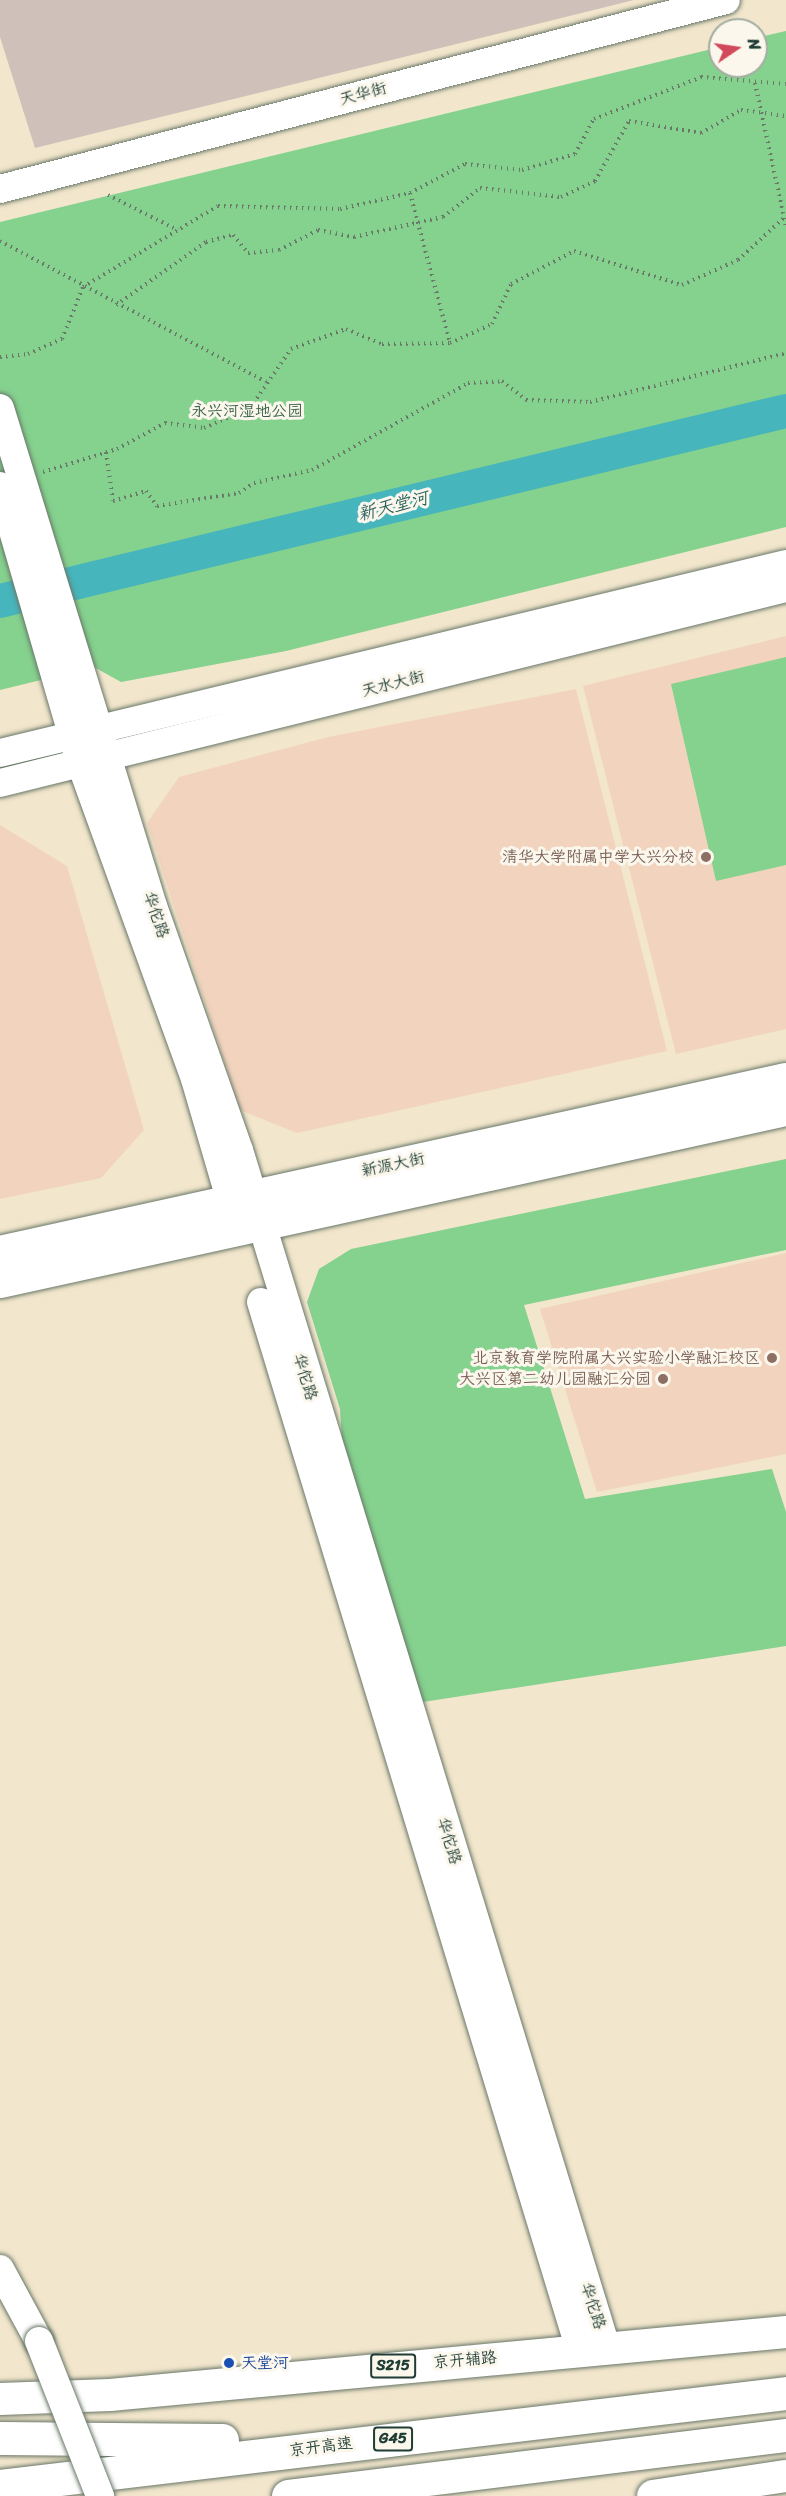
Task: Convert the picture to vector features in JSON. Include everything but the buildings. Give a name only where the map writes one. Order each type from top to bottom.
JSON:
[{"type":"highway","name":"京开高速","points":[[0,2486],[786,2393]]},
{"type":"highway","points":[[288,2496],[786,2435]]},
{"type":"highway","points":[[0,2438],[248,2439],[338,2446]]},
{"type":"main road","name":"新源大街","points":[[0,1282],[245,1212],[786,1079]]},
{"type":"main road","name":"新源大街","points":[[0,1251],[245,1212],[786,1110]]},
{"type":"main road","name":"京开辅路","points":[[0,2399],[110,2395],[786,2332]]},
{"type":"main road","points":[[655,2496],[786,2476]]},
{"type":"street","name":"天华街","points":[[0,189],[726,0]]},
{"type":"street","name":"华佗路","points":[[0,408],[25,534],[93,761],[245,1212],[593,2349]]},
{"type":"street","name":"华佗路","points":[[0,486],[25,534]]},
{"type":"street","name":"天水大街","points":[[0,753],[786,564]]},
{"type":"street","name":"天水大街","points":[[0,783],[786,588]]},
{"type":"street","points":[[0,2269],[39,2341],[100,2496]]},
{"type":"path","points":[[0,357],[28,354],[62,339],[83,287],[218,206],[340,209],[410,193],[465,164],[522,170],[575,154],[594,118],[701,77],[786,84]]},
{"type":"path","points":[[755,82],[758,112],[781,219],[786,226]]},
{"type":"path","points":[[116,305],[206,242],[233,235],[248,253],[279,250],[318,230],[354,237],[443,217],[480,188],[561,197],[595,182],[629,121],[701,133],[741,110],[786,116]]},
{"type":"path","points":[[410,193],[450,343]]},
{"type":"path","points":[[108,195],[178,230]]},
{"type":"path","points":[[40,473],[106,452],[165,423],[204,428],[250,408],[291,349],[346,329],[382,344],[450,343],[492,324],[511,284],[574,251],[682,285],[738,260],[786,216]]},
{"type":"path","points":[[0,241],[116,305],[266,382]]},
{"type":"path","points":[[106,452],[113,501],[146,491],[157,506],[239,493],[254,483],[312,470],[468,383],[502,381],[526,400],[590,402],[786,353]]},
{"type":"shaded area","points":[[0,0],[634,0],[35,148],[0,37]]},
{"type":"shaded area","name":"清华大学附属中学大兴分校","points":[[786,636],[786,1029],[676,1054],[583,686]]},
{"type":"shaded area","points":[[576,689],[667,1051],[297,1133],[240,1110],[147,823],[179,777],[328,737]]},
{"type":"shaded area","points":[[0,825],[67,866],[144,1130],[101,1178],[0,1199]]},
{"type":"shaded area","name":"大兴区第二幼儿园融汇分园","points":[[786,1253],[786,1454],[597,1492],[540,1309]]},
{"type":"green space","name":"永兴河湿地公园","points":[[786,31],[786,527],[286,651],[121,682],[94,667],[0,690],[0,222],[708,50],[708,78],[768,78],[768,35]]},
{"type":"green space","points":[[786,657],[786,865],[716,881],[671,684]]},
{"type":"green space","points":[[786,1159],[786,1250],[524,1305],[585,1499],[772,1469],[786,1512],[786,1646],[410,1704],[346,1507],[340,1409],[307,1302],[319,1269],[351,1249]]},
{"type":"waterway","name":"新天堂河","points":[[0,601],[786,411]]},
{"type":"place","name":"清华大学附属中学大兴分校","points":[[706,857]]},
{"type":"place","name":"北京教育学院附属大兴实验小学融汇校区","points":[[772,1358]]},
{"type":"place","name":"大兴区第二幼儿园融汇分园","points":[[663,1379]]},
{"type":"place","name":"天堂河","points":[[229,2363]]}]
